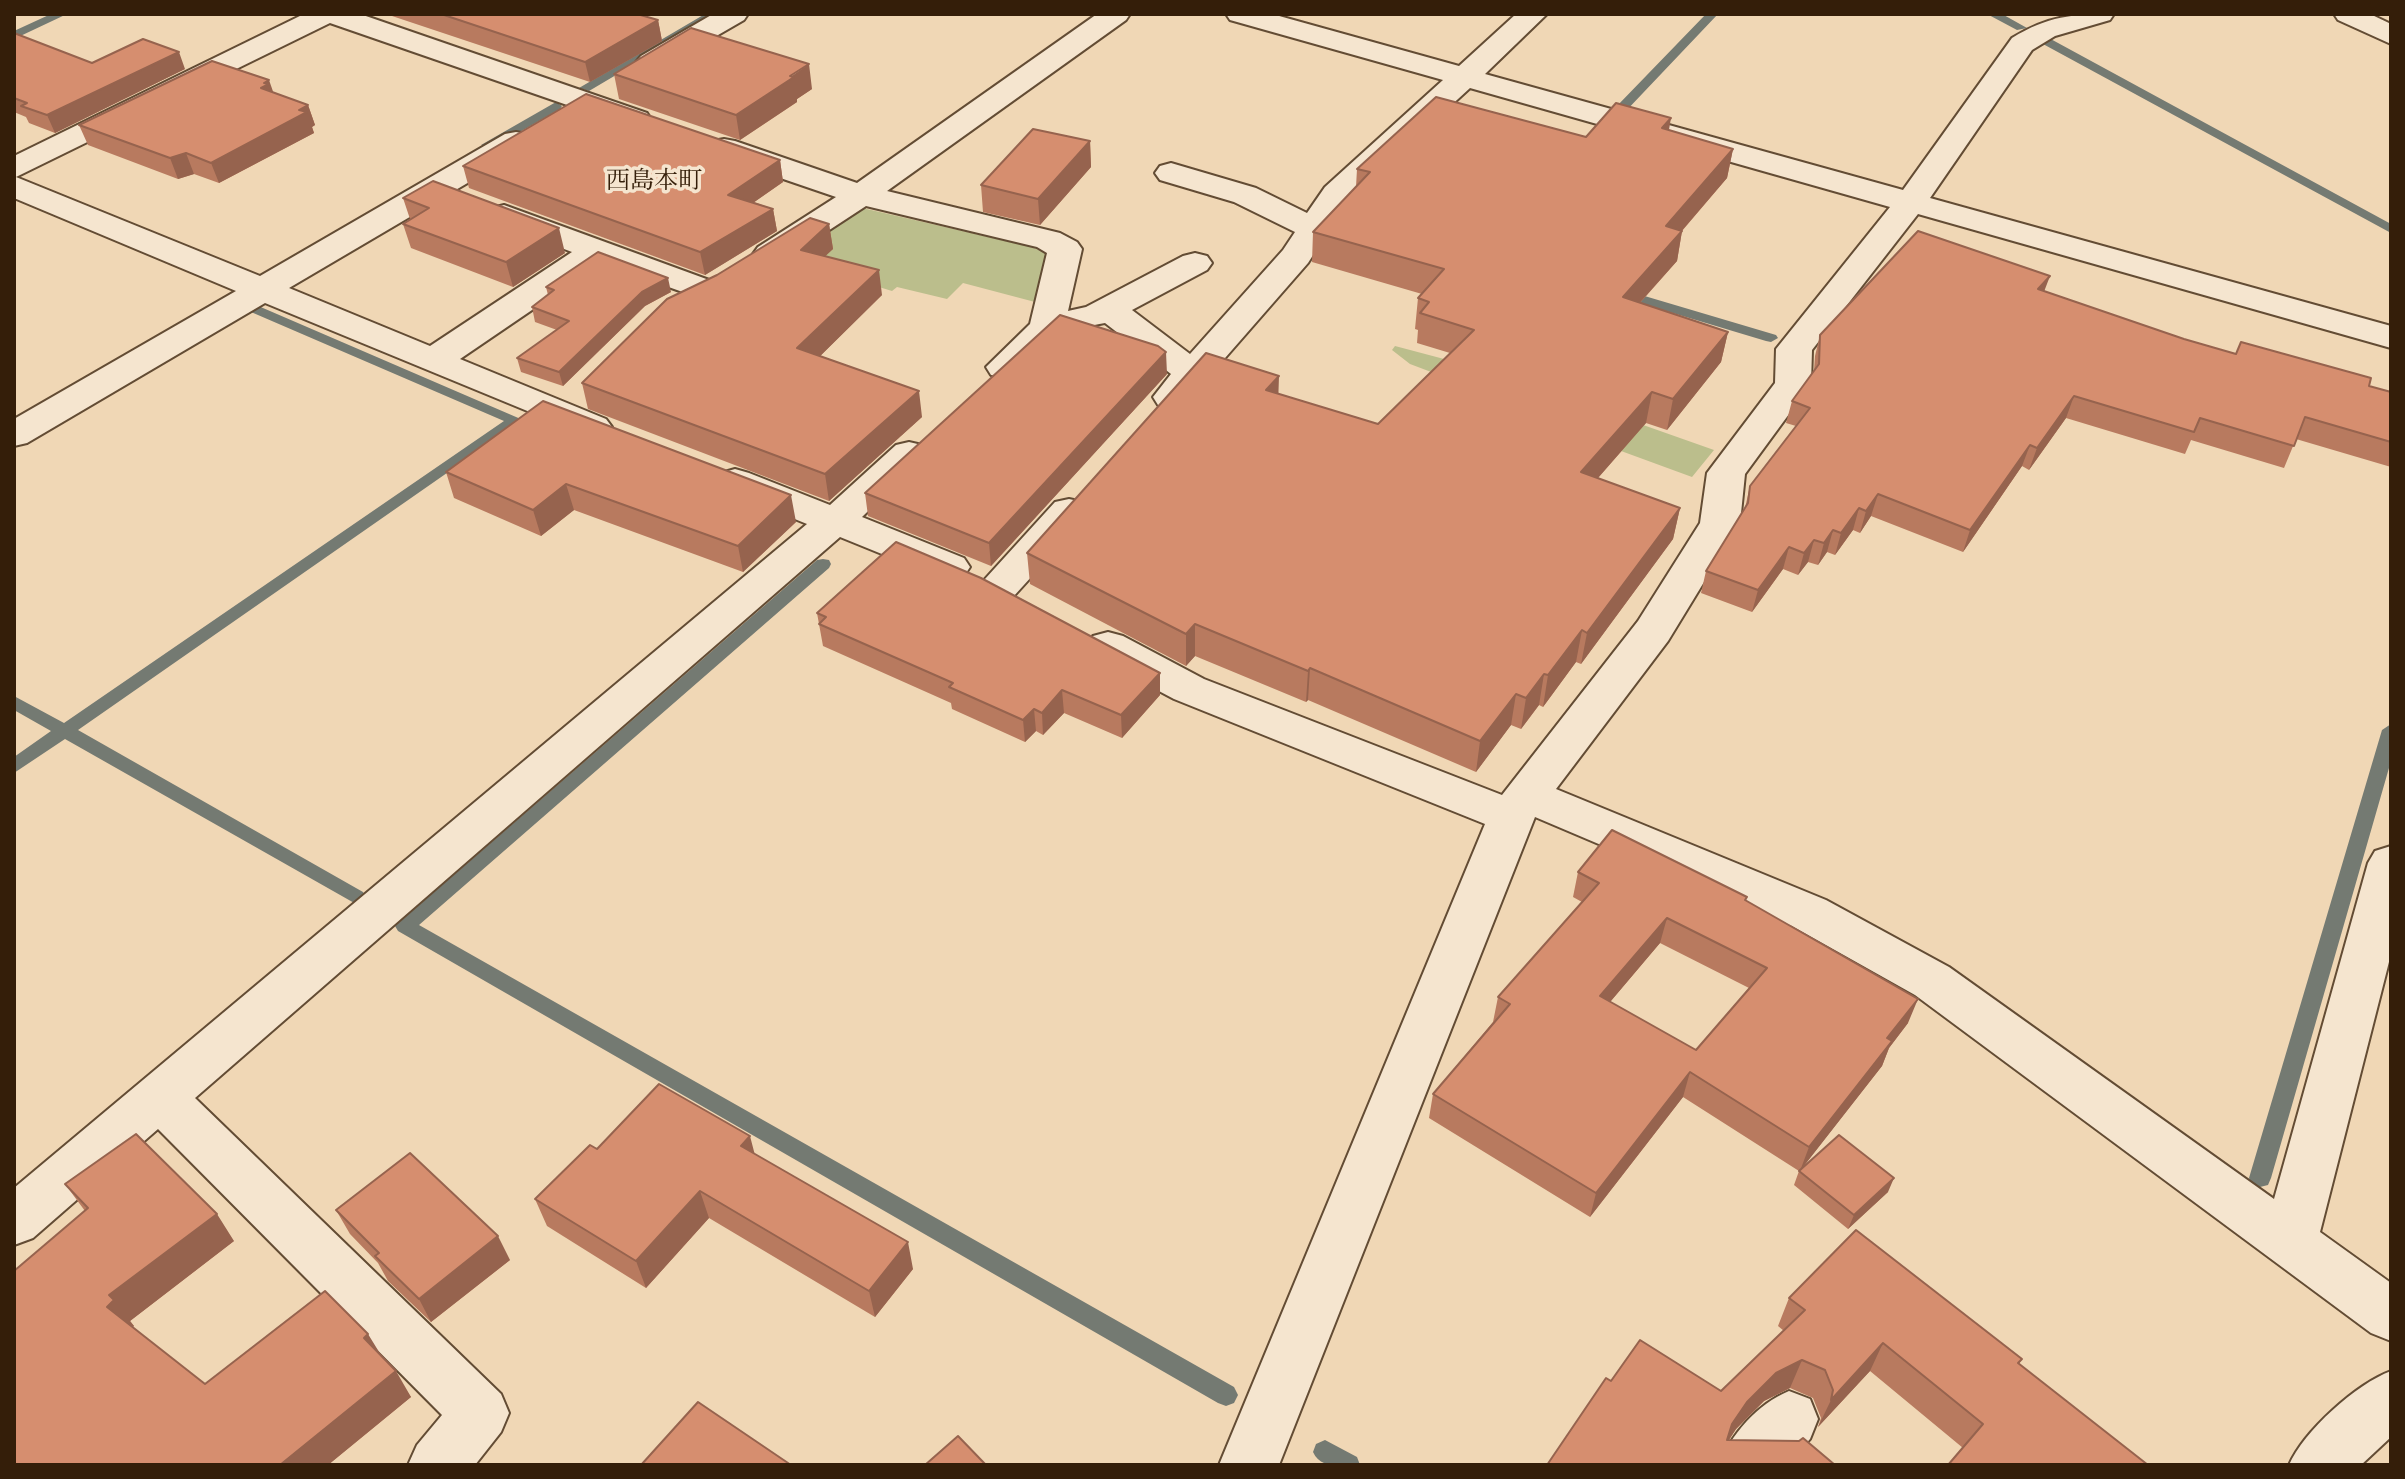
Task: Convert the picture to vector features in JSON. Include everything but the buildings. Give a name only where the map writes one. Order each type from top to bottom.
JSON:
[{"type":"street","points":[[14,168],[329,14],[607,88],[687,136],[861,195],[1048,240],[1065,249],[1047,327]]},
{"type":"street","points":[[14,435],[734,14]]},
{"type":"street","points":[[671,309],[728,279],[861,195],[1116,14]]},
{"type":"street","points":[[1240,14],[2391,337]]},
{"type":"street","points":[[1151,419],[1296,256],[1336,194],[1533,14]]},
{"type":"street","points":[[1252,1464],[1518,805],[1653,631],[1720,523],[1726,473],[1793,384],[1794,349],[1910,203],[2022,44],[2045,30],[2100,14]]},
{"type":"street","points":[[2348,14],[2391,35]]},
{"type":"street","points":[[1171,173],[1245,195],[1314,229]]},
{"type":"street","points":[[14,186],[432,361],[570,403],[632,442]]},
{"type":"street","points":[[434,189],[597,250],[728,279]]},
{"type":"street","points":[[432,361],[597,250]]},
{"type":"street","points":[[977,391],[1047,327],[1108,308],[1195,263]]},
{"type":"street","points":[[1108,308],[1192,373]]},
{"type":"street","points":[[14,1221],[836,520],[930,434]]},
{"type":"street","points":[[705,470],[999,588],[1189,689],[1518,805],[1809,913],[1932,981],[2391,1315]]},
{"type":"street","points":[[999,588],[1091,486]]},
{"type":"street","points":[[2290,1241],[2391,863]]},
{"type":"street","points":[[160,1097],[480,1413],[438,1465]]},
{"type":"street","points":[[2319,1465],[2391,1398]]},
{"type":"street","points":[[1748,1465],[1789,1419]]},
{"type":"green space","points":[[858,207],[1032,247],[1049,255],[1035,302],[963,283],[947,299],[897,287],[892,291],[781,257]]},
{"type":"green space","points":[[1395,346],[1493,372],[1714,450],[1692,477],[1441,385],[1447,378],[1410,364],[1392,350]]},
{"type":"waterway","points":[[14,35],[61,14]]},
{"type":"waterway","points":[[585,88],[713,14]]},
{"type":"waterway","points":[[1620,110],[1712,14]]},
{"type":"waterway","points":[[1993,14],[2021,28]]},
{"type":"waterway","points":[[2047,41],[2391,229]]},
{"type":"waterway","points":[[487,145],[556,106]]},
{"type":"waterway","points":[[1621,293],[1771,338]]},
{"type":"waterway","points":[[65,731],[515,420],[256,309]]},
{"type":"waterway","points":[[823,564],[405,926],[1226,1395]]},
{"type":"waterway","points":[[14,702],[65,731]]},
{"type":"waterway","points":[[2260,1178],[2391,730]]},
{"type":"waterway","points":[[14,766],[65,731]]},
{"type":"waterway","points":[[65,731],[356,897]]},
{"type":"waterway","points":[[1325,1452],[1348,1465]]},
{"type":"district","name":"西島本町","points":[[654,182]]}]
